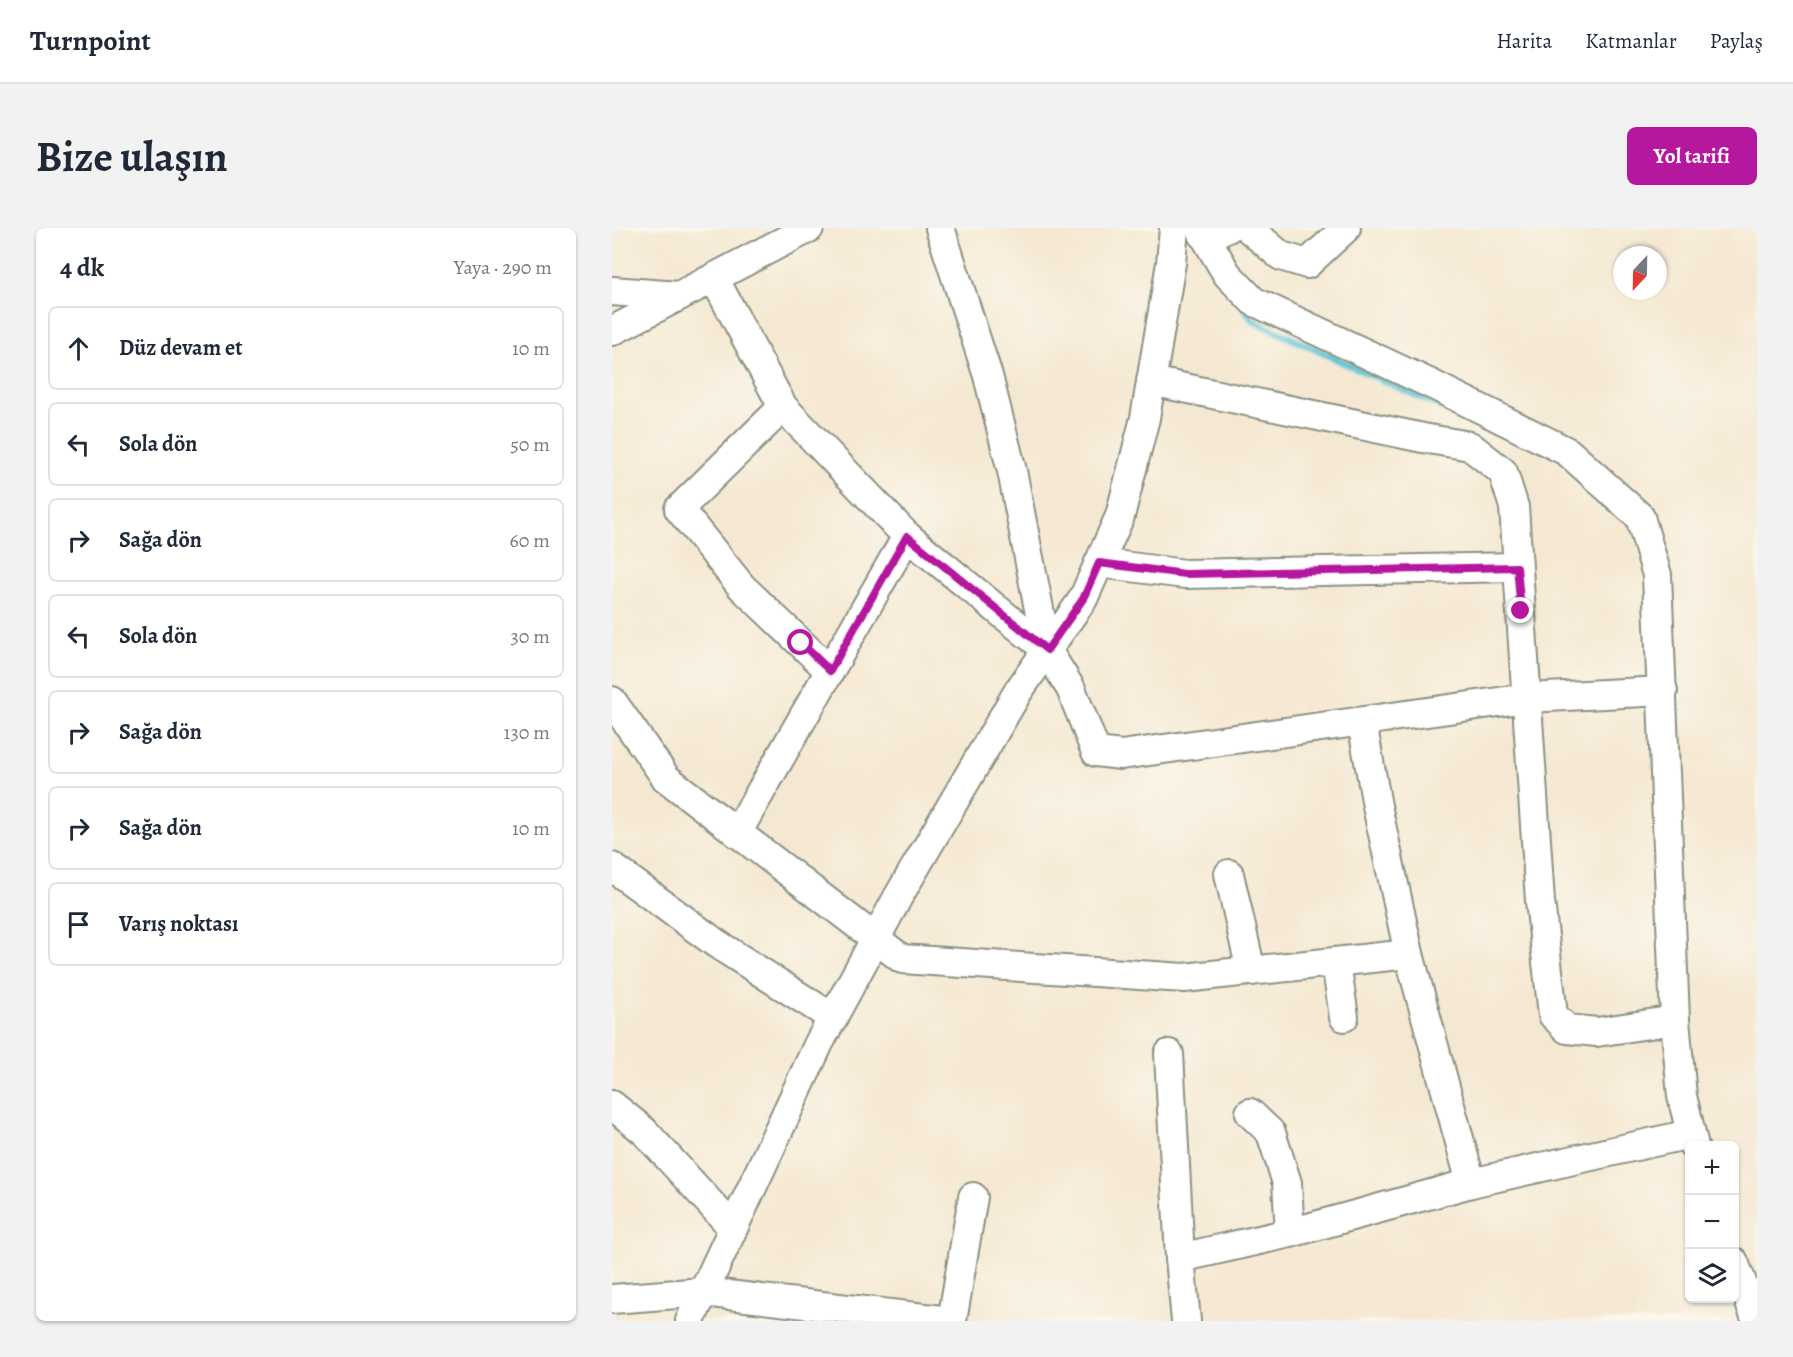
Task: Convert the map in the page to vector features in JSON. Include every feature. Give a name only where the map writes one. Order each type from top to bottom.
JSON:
[{"type":"street","points":[[612,331],[809,228]]},
{"type":"street","points":[[940,228],[988,376],[1012,471],[1047,650]]},
{"type":"street","points":[[690,1321],[732,1227],[833,1018],[875,940],[1019,690],[1083,599],[1120,516],[1145,418],[1171,263],[1174,228]]},
{"type":"street","points":[[1248,228],[1281,256],[1307,264],[1346,228]]},
{"type":"street","points":[[1180,1258],[1290,1233],[1471,1183],[1692,1140],[1682,1096],[1675,1020],[1657,574],[1640,517],[1568,452],[1433,385],[1253,301],[1227,274],[1210,230]]},
{"type":"street","points":[[714,278],[783,407],[907,536],[1047,650],[1071,689],[1096,752],[1121,755],[1527,698],[1663,691]]},
{"type":"street","points":[[612,291],[679,297]]},
{"type":"street","points":[[1151,381],[1470,446],[1503,472],[1514,507],[1540,901],[1553,1015],[1567,1029],[1597,1032],[1675,1020]]},
{"type":"street","points":[[783,407],[679,509],[742,587],[830,671]]},
{"type":"street","points":[[737,833],[907,536]]},
{"type":"street","points":[[1099,563],[1185,574],[1517,567]]},
{"type":"street","points":[[612,701],[666,778],[902,959],[1184,978],[1410,954]]},
{"type":"street","points":[[1362,722],[1377,806],[1410,954],[1471,1183]]},
{"type":"street","points":[[612,867],[717,944],[833,1018]]},
{"type":"street","points":[[1229,874],[1251,971]]},
{"type":"street","points":[[1336,962],[1344,1017]]},
{"type":"street","points":[[1169,1054],[1180,1258],[1186,1321]]},
{"type":"street","points":[[612,1105],[644,1131],[732,1227]]},
{"type":"street","points":[[1250,1113],[1271,1133],[1287,1183],[1290,1233]]},
{"type":"street","points":[[612,1299],[703,1292],[951,1321],[973,1197]]},
{"type":"street","points":[[1739,1276],[1757,1321]]},
{"type":"waterway","points":[[1245,309],[1253,321],[1479,424]]},
{"type":"route","points":[[801,643],[830,671],[907,536],[1047,650],[1083,599],[1099,563],[1185,574],[1517,567],[1521,611]]}]
